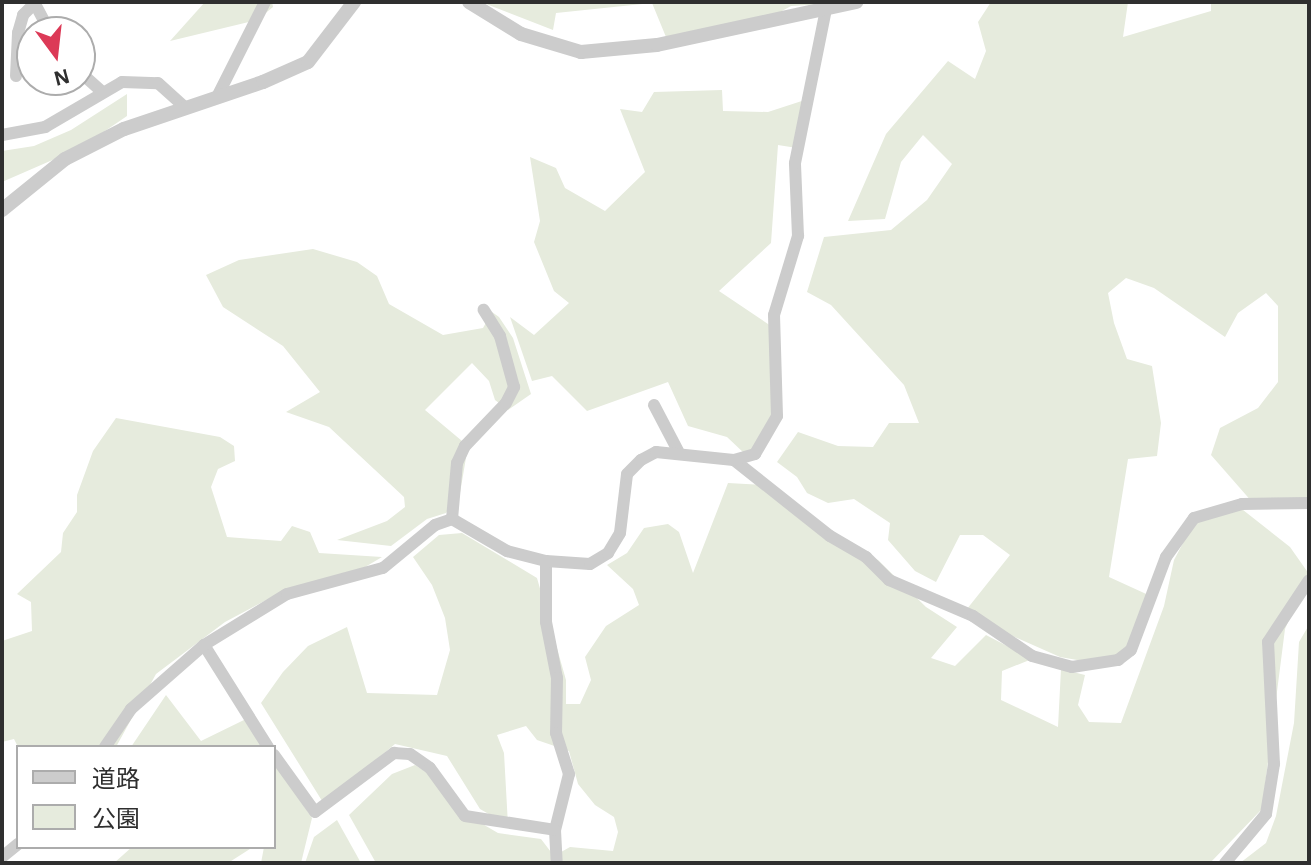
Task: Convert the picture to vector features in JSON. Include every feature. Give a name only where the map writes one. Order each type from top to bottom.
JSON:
[{"type":"street","points":[[217,97],[265,2]]},
{"type":"street","points":[[2,210],[65,159],[124,129],[308,62],[354,2]]},
{"type":"street","points":[[469,2],[521,34],[581,52],[657,45],[856,2]]},
{"type":"street","points":[[452,519],[507,551],[546,561],[590,564],[608,553],[620,533],[627,474],[656,452],[678,451],[734,460],[755,454],[777,416],[774,315],[798,236],[795,163],[826,9]]},
{"type":"street","points":[[2,135],[45,127],[102,92],[142,79],[158,83],[185,107]]},
{"type":"street","points":[[96,87],[102,92]]},
{"type":"street","points":[[452,519],[457,463],[465,446],[506,403],[514,387],[500,336],[484,310]]},
{"type":"street","points":[[654,405],[678,451]]},
{"type":"street","points":[[734,460],[830,536],[866,557],[889,580],[973,616],[1032,656],[1072,667],[1118,660],[1131,650],[1166,557],[1194,518],[1242,504],[1309,503]]},
{"type":"street","points":[[106,745],[131,709],[204,645],[287,594],[383,568],[420,534],[452,519]]},
{"type":"street","points":[[546,561],[546,622],[557,678],[556,733],[569,774],[555,830],[557,863]]},
{"type":"street","points":[[1225,863],[1266,814],[1274,764],[1268,642],[1309,580]]},
{"type":"street","points":[[204,645],[267,745]]},
{"type":"street","points":[[276,758],[315,812],[394,753],[410,754],[430,768],[465,816],[555,830]]},
{"type":"green space","points":[[205,2],[272,2],[273,7],[257,20],[170,41]]},
{"type":"green space","points":[[481,2],[859,2],[791,6],[755,26],[666,37],[652,3],[556,13],[553,30]]},
{"type":"green space","points":[[991,2],[1128,2],[1123,37],[1211,11],[1211,2],[1309,2],[1309,499],[1253,503],[1211,455],[1220,428],[1258,408],[1278,382],[1278,306],[1266,293],[1238,313],[1225,337],[1154,288],[1126,278],[1108,293],[1114,323],[1127,359],[1152,366],[1161,423],[1157,456],[1128,459],[1109,577],[1155,598],[1122,657],[1100,664],[1060,657],[963,614],[1010,555],[983,535],[960,535],[936,582],[915,571],[888,540],[890,523],[854,499],[828,503],[807,493],[797,477],[777,462],[798,432],[838,446],[873,447],[889,423],[919,423],[904,385],[831,305],[807,292],[824,237],[891,230],[927,200],[952,164],[923,135],[901,162],[885,219],[848,221],[886,134],[948,61],[975,79],[986,51],[978,22]]},
{"type":"green space","points":[[722,90],[723,111],[768,112],[811,98],[803,149],[778,145],[771,243],[719,291],[774,328],[779,392],[769,442],[745,454],[727,437],[688,426],[668,382],[587,411],[552,376],[532,381],[510,317],[534,335],[569,303],[554,291],[534,242],[540,221],[530,157],[556,168],[565,188],[605,211],[645,172],[620,109],[642,112],[654,92]]},
{"type":"green space","points":[[127,94],[127,116],[80,148],[2,182],[2,151],[34,146],[71,130]]},
{"type":"green space","points":[[313,249],[357,262],[377,276],[389,304],[443,335],[483,328],[492,312],[513,338],[531,394],[508,410],[495,400],[489,381],[472,363],[425,410],[468,446],[460,493],[446,513],[427,519],[391,546],[337,540],[387,521],[405,507],[404,497],[329,427],[286,412],[320,392],[283,346],[223,307],[206,275],[239,260]]},
{"type":"green space","points":[[116,418],[220,437],[234,446],[235,461],[218,469],[211,487],[227,537],[281,541],[292,526],[310,532],[319,553],[382,557],[350,576],[289,588],[225,622],[156,674],[117,745],[17,745],[14,739],[2,742],[2,641],[32,631],[31,602],[17,594],[61,552],[63,533],[77,512],[77,495],[93,451]]},
{"type":"green space","points":[[728,483],[766,485],[849,546],[878,560],[926,607],[957,627],[931,658],[955,666],[986,635],[1032,659],[1002,671],[1001,700],[1058,727],[1061,669],[1085,675],[1078,705],[1089,722],[1121,723],[1164,606],[1174,560],[1192,526],[1209,513],[1238,506],[1290,547],[1309,574],[1285,629],[1262,809],[1210,863],[376,863],[349,815],[392,774],[415,765],[437,779],[467,815],[498,833],[541,839],[554,856],[570,847],[613,851],[618,832],[614,817],[595,805],[578,784],[569,751],[537,740],[526,726],[497,735],[504,753],[508,825],[480,809],[447,756],[395,744],[324,804],[261,703],[283,672],[308,646],[347,627],[367,693],[437,695],[450,650],[445,618],[432,585],[413,557],[439,535],[462,533],[537,578],[566,680],[566,704],[580,704],[591,680],[585,657],[606,626],[639,605],[633,589],[607,565],[627,553],[644,528],[668,524],[679,532],[693,573]]},
{"type":"green space","points":[[1309,625],[1309,863],[1240,863],[1266,843],[1276,816],[1294,723],[1299,642]]},
{"type":"green space","points":[[166,695],[201,741],[246,719],[264,745],[132,745]]},
{"type":"green space","points":[[276,764],[312,818],[301,863],[261,863],[264,849],[276,849]]},
{"type":"green space","points":[[337,820],[361,863],[305,863],[314,837]]},
{"type":"green space","points":[[130,849],[250,849],[228,863],[114,863]]}]
